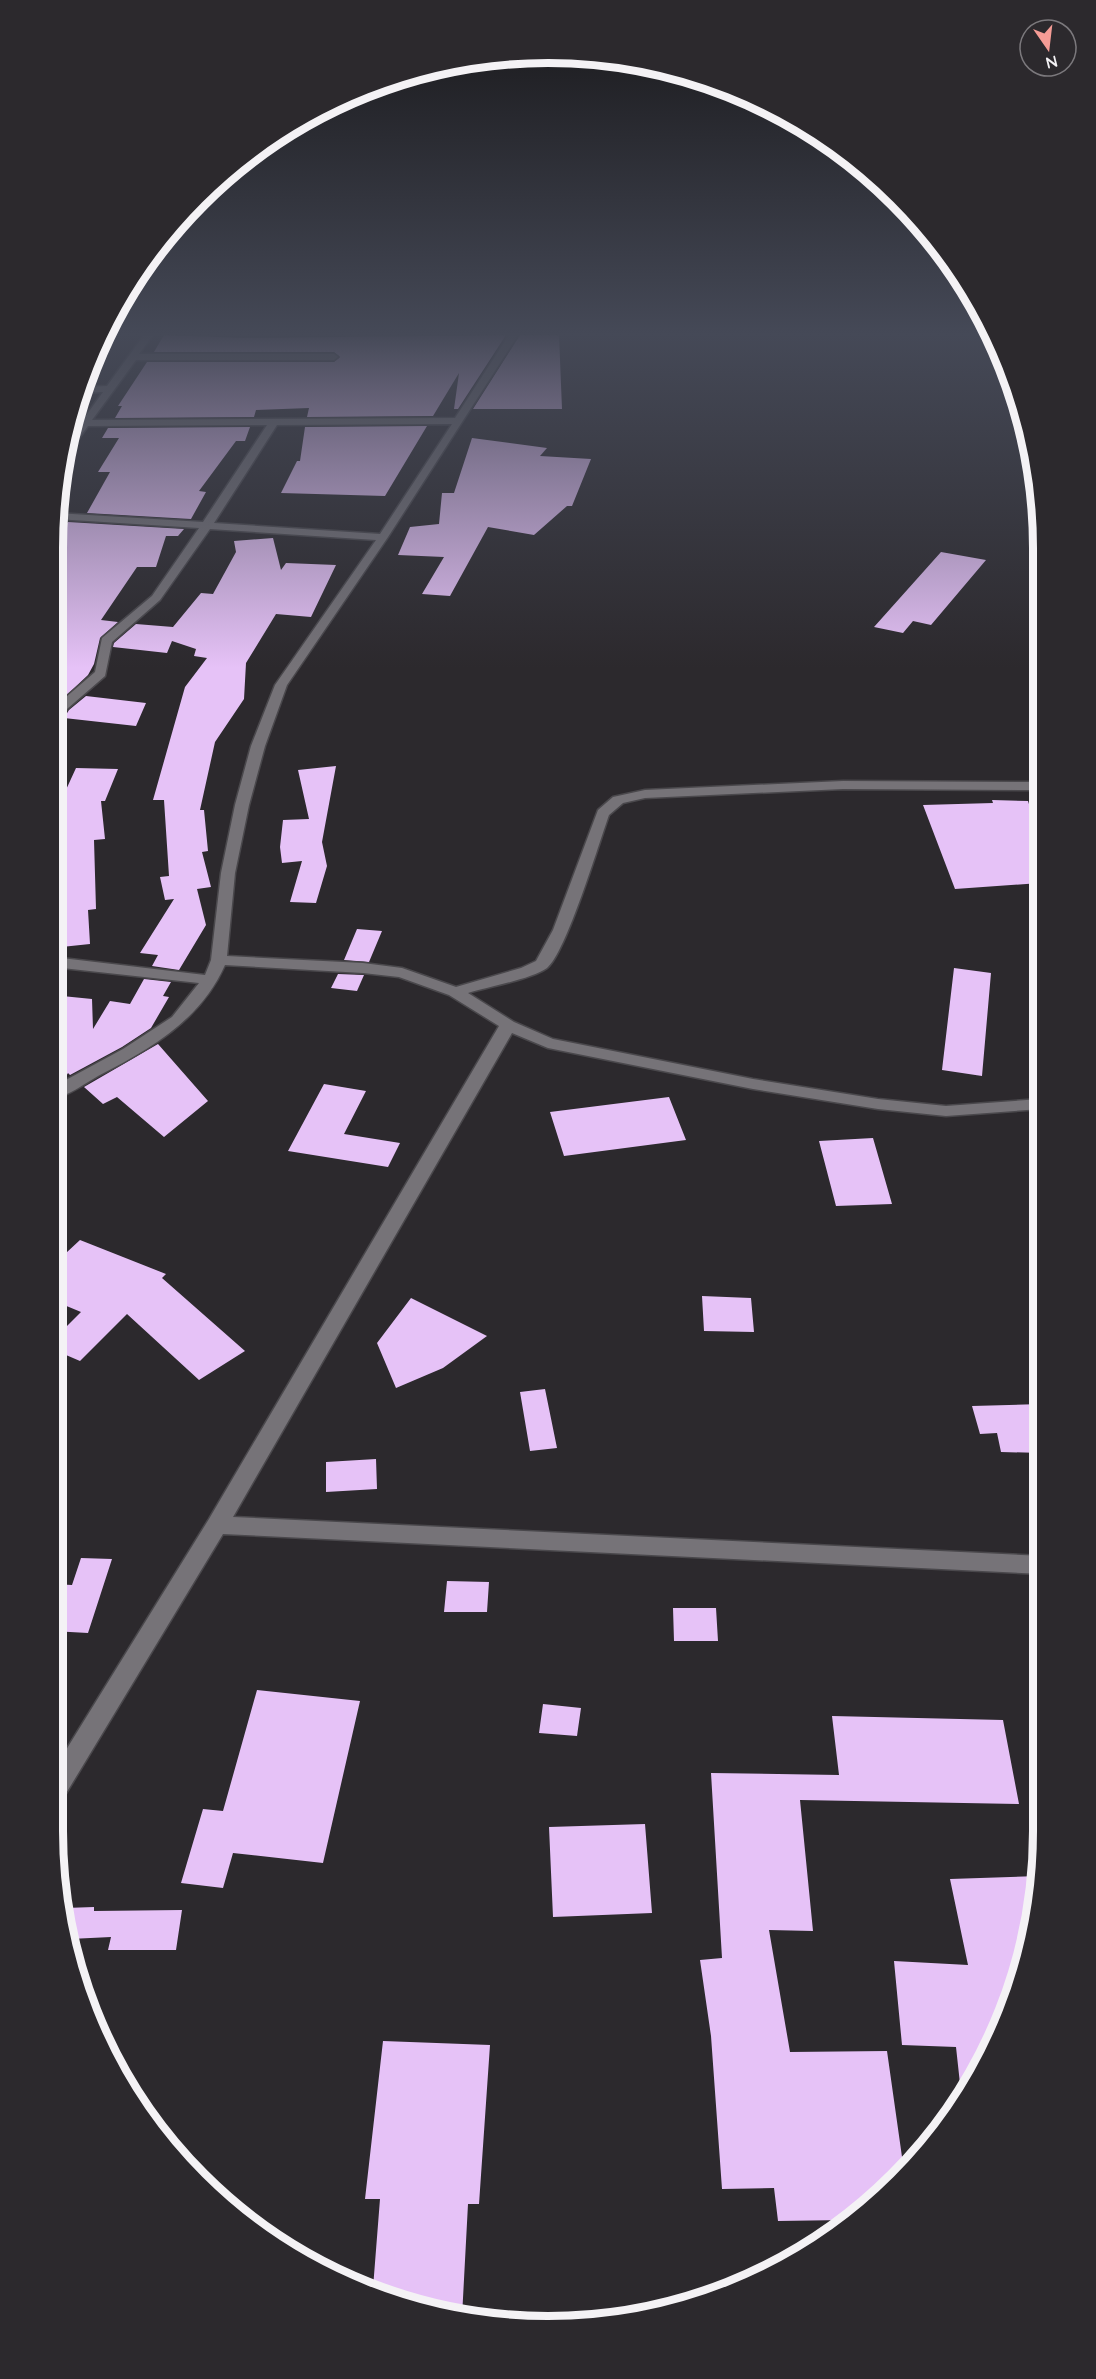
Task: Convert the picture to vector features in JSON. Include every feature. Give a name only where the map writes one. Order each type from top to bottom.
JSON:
[{"type":"street","points":[[63,706],[101,673],[106,641],[156,598],[258,446]]},
{"type":"street","points":[[63,1088],[129,1053],[178,1020],[210,980],[219,960],[228,873],[242,805],[258,746],[280,685],[383,537],[442,446]]},
{"type":"street","points":[[64,516],[383,537]]},
{"type":"street","points":[[455,992],[527,971],[542,964],[561,930],[603,813],[618,800],[645,794],[843,785],[1033,786]]},
{"type":"street","points":[[219,960],[393,971],[455,992],[508,1025],[548,1043],[753,1084],[878,1104],[946,1111],[1033,1105]]},
{"type":"street","points":[[63,963],[210,980]]},
{"type":"street","points":[[63,1774],[217,1525],[508,1025]]},
{"type":"street","points":[[217,1525],[1033,1565]]},
{"type":"building","points":[[114,446],[232,446],[199,491],[206,492],[191,519],[87,513],[110,472],[98,472]]},
{"type":"building","points":[[302,446],[415,446],[385,496],[281,493],[297,461],[300,461]]},
{"type":"building","points":[[469,446],[532,446],[547,448],[540,456],[591,459],[572,506],[567,506],[534,535],[488,527],[450,596],[422,594],[444,557],[398,555],[410,527],[439,524],[442,493],[454,493]]},
{"type":"building","points":[[68,522],[184,529],[178,536],[166,536],[156,567],[137,567],[101,620],[118,622],[100,638],[94,664],[88,675],[63,699],[63,548],[64,527]]},
{"type":"building","points":[[273,538],[281,570],[286,563],[336,565],[311,617],[276,614],[246,663],[244,699],[215,742],[200,810],[204,810],[208,851],[202,852],[211,887],[197,889],[206,925],[179,970],[152,966],[158,955],[140,953],[174,899],[165,900],[160,877],[169,876],[164,800],[153,800],[185,687],[207,658],[194,656],[196,649],[172,641],[167,653],[113,647],[114,643],[136,624],[173,627],[201,593],[213,594],[236,552],[234,541]]},
{"type":"building","points":[[941,552],[986,560],[931,625],[913,621],[903,633],[874,627]]},
{"type":"building","points":[[86,696],[146,703],[136,726],[64,718],[69,710]]},
{"type":"building","points":[[336,766],[322,842],[327,866],[316,903],[290,902],[302,861],[282,863],[280,847],[283,820],[309,819],[298,770]]},
{"type":"building","points":[[76,768],[118,769],[105,801],[101,801],[105,839],[94,840],[96,909],[88,910],[90,944],[63,947],[63,796]]},
{"type":"building","points":[[992,800],[1028,801],[1033,816],[1033,883],[955,889],[923,805],[993,803]]},
{"type":"building","points":[[357,929],[382,931],[369,962],[344,960]]},
{"type":"building","points":[[954,968],[991,973],[982,1076],[942,1070]]},
{"type":"building","points":[[338,974],[364,975],[357,991],[331,988]]},
{"type":"building","points":[[144,979],[171,982],[163,996],[169,997],[151,1028],[122,1047],[70,1075],[68,1073],[63,1079],[63,996],[92,999],[93,1029],[110,1001],[130,1004]]},
{"type":"building","points":[[158,1044],[208,1101],[164,1137],[117,1097],[103,1104],[84,1087]]},
{"type":"building","points":[[324,1084],[366,1091],[344,1134],[400,1143],[388,1167],[288,1151]]},
{"type":"building","points":[[669,1097],[686,1140],[564,1156],[550,1112]]},
{"type":"building","points":[[873,1138],[892,1204],[836,1206],[819,1141]]},
{"type":"building","points":[[80,1240],[166,1274],[162,1278],[245,1351],[199,1380],[127,1314],[80,1361],[63,1354],[63,1330],[81,1312],[63,1305],[63,1256]]},
{"type":"building","points":[[702,1296],[751,1298],[754,1332],[704,1331]]},
{"type":"building","points":[[411,1298],[487,1336],[443,1368],[396,1388],[377,1343]]},
{"type":"building","points":[[545,1389],[557,1448],[530,1451],[520,1392]]},
{"type":"building","points":[[1033,1404],[1033,1453],[1001,1452],[997,1433],[980,1434],[972,1406]]},
{"type":"building","points":[[376,1459],[377,1489],[326,1492],[326,1462]]},
{"type":"building","points":[[81,1558],[112,1559],[88,1633],[63,1632],[63,1585],[72,1585]]},
{"type":"building","points":[[447,1581],[489,1582],[487,1612],[444,1612]]},
{"type":"building","points":[[673,1608],[716,1608],[718,1641],[674,1641]]},
{"type":"building","points":[[257,1690],[360,1701],[323,1863],[233,1853],[223,1888],[181,1883],[203,1809],[223,1811]]},
{"type":"building","points":[[543,1704],[581,1708],[577,1736],[539,1733]]},
{"type":"building","points":[[832,1716],[1003,1720],[1019,1804],[800,1800],[813,1931],[769,1930],[790,2052],[887,2051],[903,2162],[868,2196],[837,2220],[778,2221],[774,2188],[722,2189],[711,2036],[700,1960],[722,1958],[711,1773],[839,1775]]},
{"type":"building","points":[[645,1824],[652,1913],[553,1917],[549,1827]]},
{"type":"building","points":[[1031,1876],[1024,1926],[1007,1987],[983,2046],[960,2086],[956,2047],[902,2045],[894,1961],[968,1965],[950,1879]]},
{"type":"building","points":[[94,1907],[94,1911],[182,1910],[176,1950],[108,1950],[111,1937],[75,1939],[69,1908]]},
{"type":"building","points":[[383,2041],[490,2045],[479,2204],[468,2204],[462,2308],[422,2299],[373,2283],[380,2199],[365,2199]]}]
